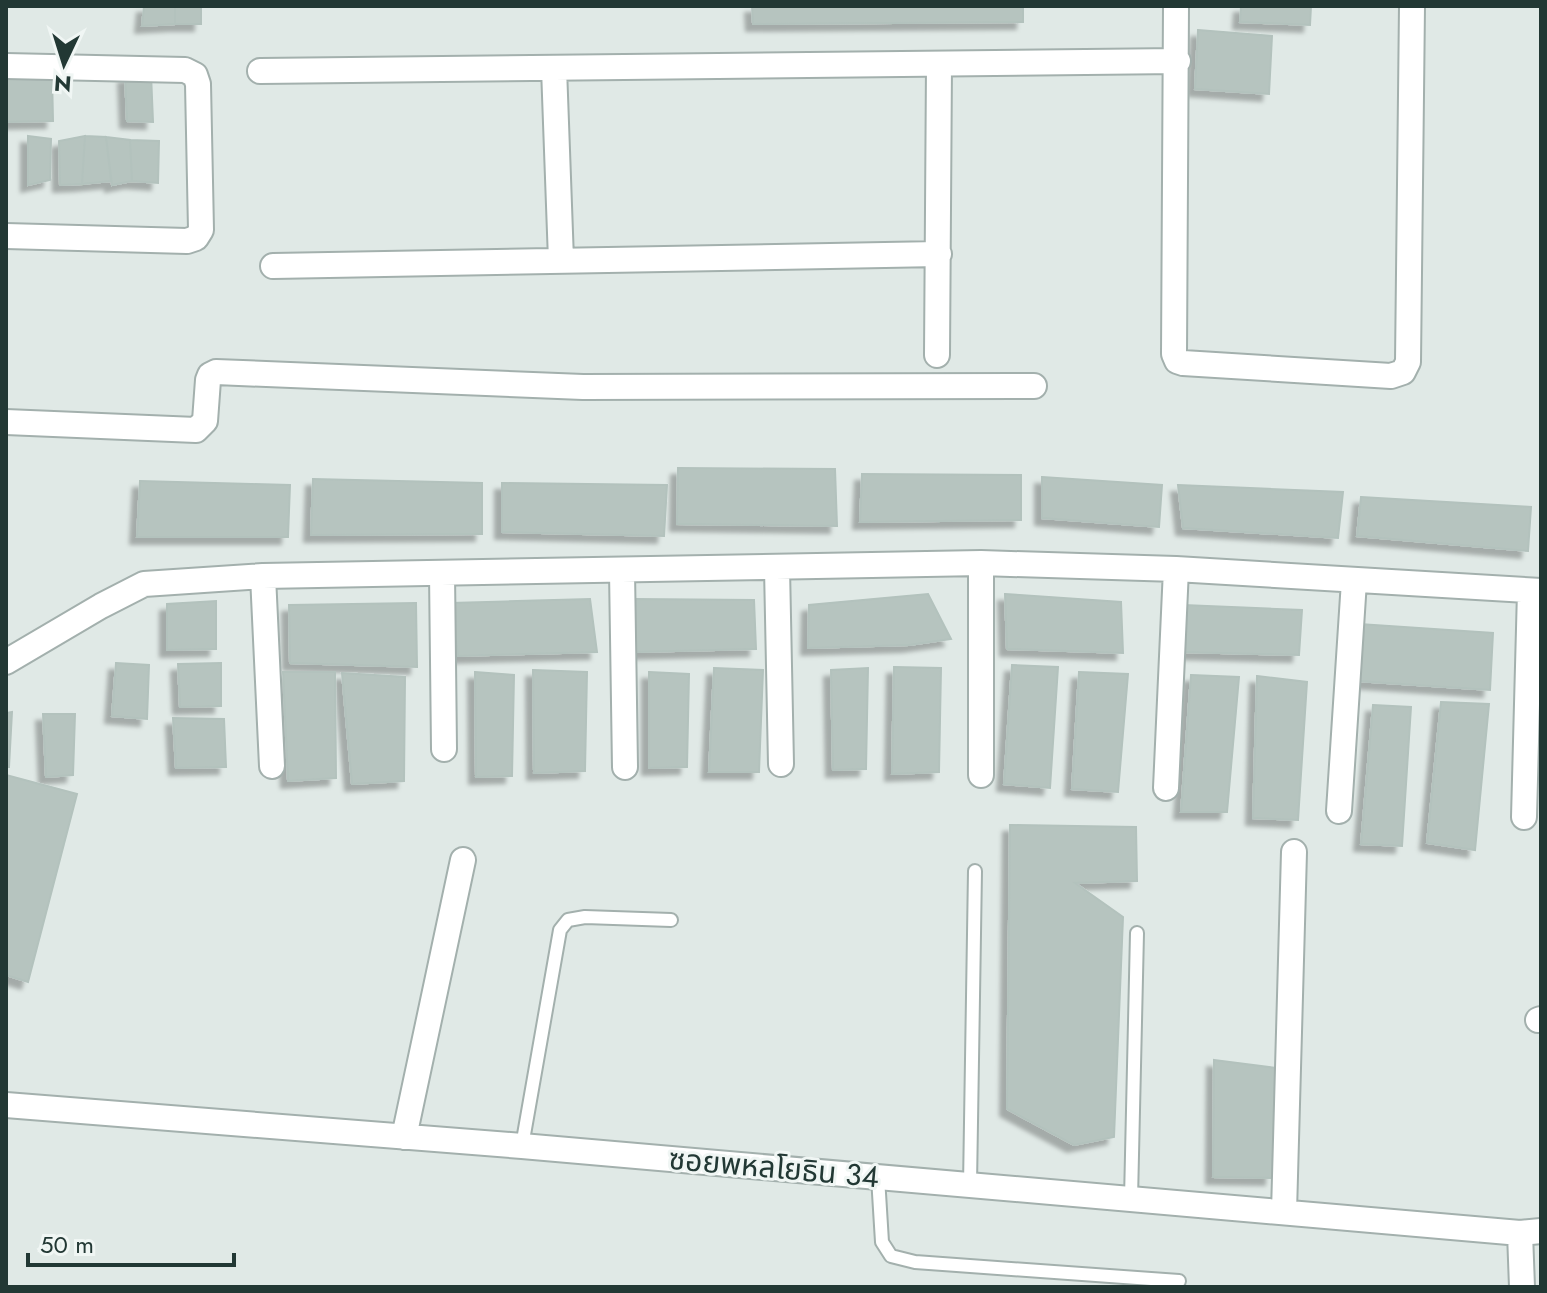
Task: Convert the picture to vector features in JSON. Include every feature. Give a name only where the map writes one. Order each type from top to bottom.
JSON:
[{"type":"street","points":[[1176,6],[1174,354],[1177,361],[1391,376],[1403,372],[1408,362],[1412,6]]},
{"type":"street","points":[[260,71],[1178,61]]},
{"type":"street","points":[[937,355],[939,65]]},
{"type":"street","points":[[6,66],[185,70],[195,75],[198,84],[201,230],[196,238],[187,241],[6,236]]},
{"type":"street","points":[[554,68],[561,260]]},
{"type":"street","points":[[273,266],[939,254]]},
{"type":"street","points":[[6,422],[196,430],[205,421],[208,380],[216,372],[583,387],[1034,386]]},
{"type":"street","points":[[981,563],[981,775]]},
{"type":"street","points":[[6,662],[144,584],[263,576],[981,563],[1176,569],[1536,591],[1524,817]]},
{"type":"street","points":[[777,568],[781,764]]},
{"type":"street","points":[[1166,788],[1176,569]]},
{"type":"street","points":[[622,571],[625,767]]},
{"type":"street","points":[[442,573],[444,749]]},
{"type":"street","points":[[263,576],[272,766]]},
{"type":"street","points":[[1339,811],[1354,581]]},
{"type":"street","points":[[1284,1212],[1294,852]]},
{"type":"street","points":[[404,1137],[463,860]]},
{"type":"street","name":"ซอยพหลโยธิน 34","points":[[6,1105],[1530,1232]]},
{"type":"street","points":[[1522,1287],[1530,1232]]},
{"type":"lane","points":[[970,1185],[975,871]]},
{"type":"lane","points":[[522,1146],[560,930],[568,920],[585,917],[671,920]]},
{"type":"lane","points":[[1131,1199],[1137,933]]},
{"type":"lane","points":[[878,1177],[882,1242],[891,1256],[915,1262],[1179,1281]]},
{"type":"building","points":[[144,6],[175,6],[175,24],[142,26]]},
{"type":"building","points":[[175,6],[201,6],[201,24],[175,24]]},
{"type":"building","points":[[752,6],[1023,6],[1023,22],[753,24]]},
{"type":"building","points":[[1241,6],[1311,6],[1310,25],[1240,22]]},
{"type":"building","points":[[1198,30],[1272,36],[1269,94],[1195,89]]},
{"type":"building","points":[[6,73],[52,75],[53,121],[6,122]]},
{"type":"building","points":[[151,74],[153,122],[127,121],[125,76]]},
{"type":"building","points":[[28,136],[51,139],[50,180],[28,185]]},
{"type":"building","points":[[85,136],[106,137],[111,181],[82,184]]},
{"type":"building","points":[[85,136],[82,184],[60,185],[59,141]]},
{"type":"building","points":[[106,137],[130,140],[132,181],[112,185]]},
{"type":"building","points":[[130,140],[159,141],[158,183],[132,181]]},
{"type":"building","points":[[678,468],[835,469],[837,526],[677,524]]},
{"type":"building","points":[[862,474],[1021,475],[1021,520],[860,522]]},
{"type":"building","points":[[1042,477],[1162,485],[1159,527],[1042,518]]},
{"type":"building","points":[[313,479],[482,483],[482,534],[311,535]]},
{"type":"building","points":[[140,481],[290,485],[288,537],[137,537]]},
{"type":"building","points":[[502,483],[667,485],[664,536],[502,532]]},
{"type":"building","points":[[1178,485],[1343,492],[1338,538],[1183,528]]},
{"type":"building","points":[[1361,497],[1531,507],[1528,551],[1357,536]]},
{"type":"building","points":[[928,594],[951,639],[909,645],[808,648],[809,605]]},
{"type":"building","points":[[1005,594],[1121,602],[1123,653],[1007,649]]},
{"type":"building","points":[[590,599],[597,652],[458,656],[451,603]]},
{"type":"building","points":[[634,599],[754,600],[756,649],[636,652]]},
{"type":"building","points":[[216,601],[216,649],[167,650],[167,604]]},
{"type":"building","points":[[416,603],[417,667],[290,663],[289,605]]},
{"type":"building","points":[[1183,605],[1302,610],[1299,655],[1182,652]]},
{"type":"building","points":[[1359,624],[1493,633],[1490,690],[1357,681]]},
{"type":"building","points":[[116,663],[149,665],[147,719],[112,716]]},
{"type":"building","points":[[221,663],[221,706],[180,707],[178,664]]},
{"type":"building","points":[[1012,665],[1058,667],[1050,788],[1004,784]]},
{"type":"building","points":[[894,667],[941,668],[939,772],[892,774]]},
{"type":"building","points":[[714,668],[763,670],[759,772],[709,772]]},
{"type":"building","points":[[868,668],[866,769],[833,770],[831,670]]},
{"type":"building","points":[[533,670],[587,672],[585,771],[534,773]]},
{"type":"building","points":[[283,672],[335,672],[336,778],[288,781]]},
{"type":"building","points":[[475,672],[514,675],[512,776],[476,777]]},
{"type":"building","points":[[649,672],[689,674],[687,767],[649,768]]},
{"type":"building","points":[[1079,672],[1128,674],[1118,792],[1072,789]]},
{"type":"building","points":[[342,673],[405,677],[404,781],[352,784]]},
{"type":"building","points":[[1191,675],[1239,677],[1227,812],[1181,812]]},
{"type":"building","points":[[1257,676],[1307,682],[1298,820],[1253,818]]},
{"type":"building","points":[[1441,702],[1489,704],[1475,850],[1427,843]]},
{"type":"building","points":[[1373,705],[1411,707],[1402,846],[1361,844]]},
{"type":"building","points":[[12,712],[9,767],[6,767],[6,713]]},
{"type":"building","points":[[43,714],[75,714],[73,775],[46,777]]},
{"type":"building","points":[[173,718],[224,719],[226,767],[176,768]]},
{"type":"building","points":[[6,775],[77,794],[28,982],[6,975]]},
{"type":"building","points":[[1010,825],[1136,827],[1137,881],[1075,883],[1123,917],[1114,1137],[1074,1145],[1007,1109]]},
{"type":"building","points":[[1214,1060],[1276,1068],[1272,1178],[1213,1177]]}]
